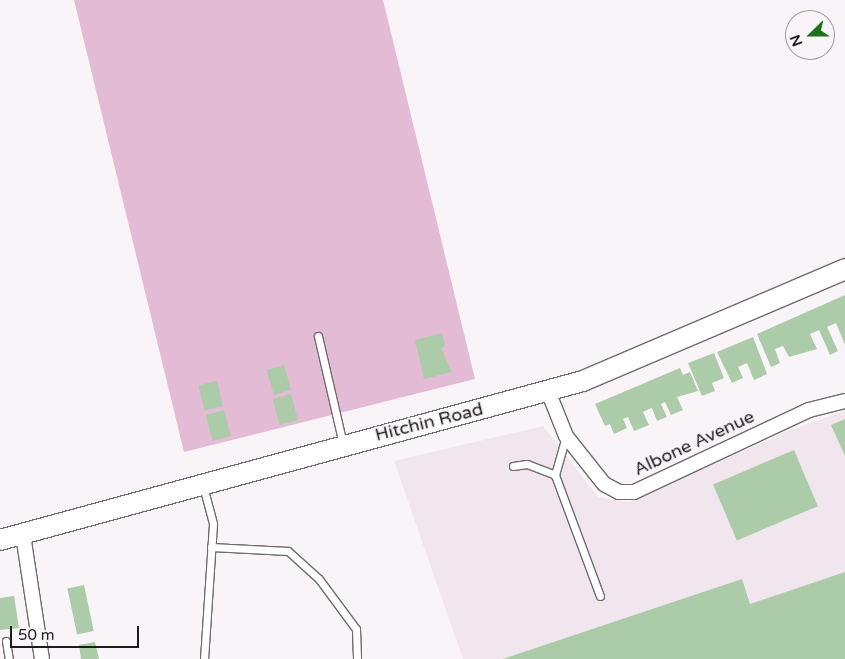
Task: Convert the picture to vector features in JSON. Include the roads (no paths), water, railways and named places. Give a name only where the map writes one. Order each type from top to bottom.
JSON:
[{"type":"street","name":"Hitchin Road","points":[[0,540],[343,444],[583,382],[845,269]]},
{"type":"street","name":"Albone Avenue","points":[[548,391],[566,436],[604,484],[619,492],[634,492],[809,410],[845,400]]},
{"type":"street","points":[[23,535],[42,659]]},
{"type":"lane","points":[[318,336],[343,444]]},
{"type":"lane","points":[[566,436],[555,475],[600,596]]},
{"type":"lane","points":[[513,466],[527,464],[555,475]]},
{"type":"lane","points":[[202,483],[213,524],[204,659]]},
{"type":"lane","points":[[211,547],[288,551],[319,579],[356,629],[357,659]]},
{"type":"lane","points":[[6,641],[8,659]]}]
